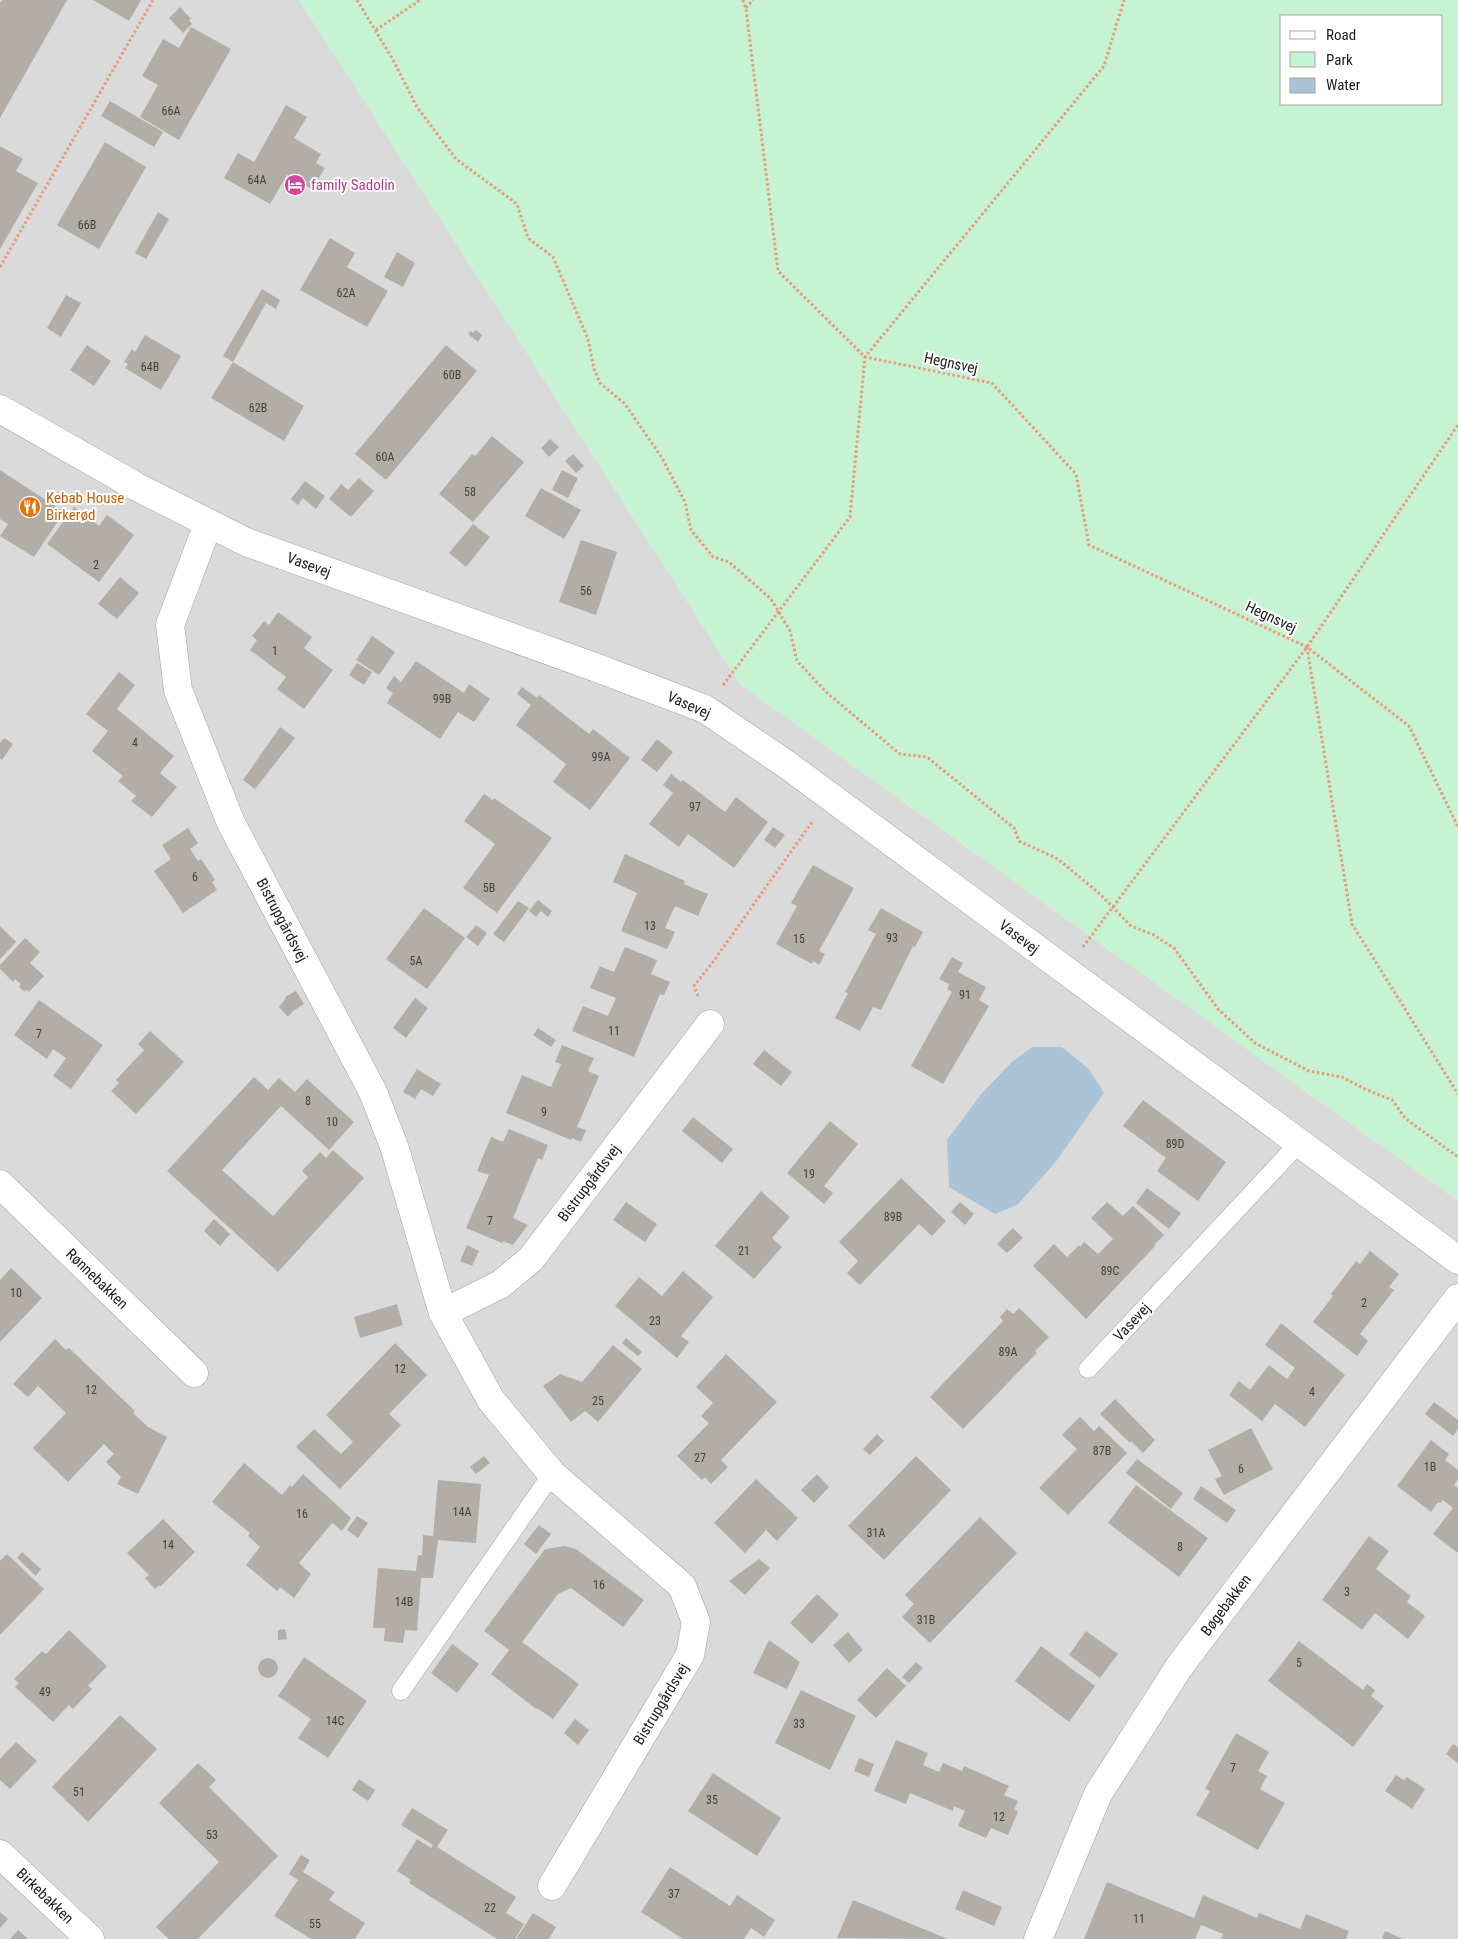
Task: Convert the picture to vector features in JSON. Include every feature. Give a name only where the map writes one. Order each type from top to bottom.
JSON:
[{"type":"street","name":"Vasevej","points":[[0,409],[137,487],[255,546],[600,669],[705,709],[830,796],[1298,1144],[1458,1260]]},
{"type":"street","name":"Bistrupgårdsvej","points":[[208,524],[170,625],[178,690],[231,822],[373,1092],[395,1149],[443,1312],[491,1400],[552,1474],[682,1586],[696,1622],[690,1655],[552,1886]]},
{"type":"street","name":"Bistrupgårdsvej","points":[[443,1312],[501,1284],[531,1259],[710,1024]]},
{"type":"street","name":"Rønnebakken","points":[[0,1184],[194,1373]]},
{"type":"street","name":"Bøgebakken","points":[[1038,1939],[1098,1794],[1179,1667],[1458,1298]]},
{"type":"street","name":"Birkebakken","points":[[0,1854],[90,1939]]},
{"type":"lane","name":"Vasevej","points":[[1088,1369],[1298,1144]]},
{"type":"lane","points":[[401,1691],[552,1474]]},
{"type":"path","points":[[0,267],[153,0]]},
{"type":"path","points":[[357,0],[392,58],[417,107],[456,159],[517,204],[528,238],[553,257],[588,339],[594,369],[600,382],[625,404],[662,458],[685,502],[691,530],[713,557],[729,562],[771,599],[790,631],[797,661],[827,693],[900,754],[927,757],[1014,828],[1019,841],[1058,859],[1101,894],[1131,926],[1154,935],[1174,948],[1218,1009],[1255,1044],[1309,1071],[1342,1077],[1392,1100],[1406,1119],[1458,1157]]},
{"type":"path","points":[[376,30],[420,0]]},
{"type":"path","points":[[743,0],[746,8],[778,271],[865,357]]},
{"type":"path","points":[[746,8],[753,0]]},
{"type":"path","points":[[705,709],[850,517],[865,357],[1104,66],[1124,0]]},
{"type":"path","name":"Hegnsvej","points":[[865,357],[992,383],[1076,474],[1089,545],[1307,646]]},
{"type":"path","name":"Hegnsvej","points":[[1065,971],[1307,646],[1458,425]]},
{"type":"path","points":[[1307,646],[1409,726],[1458,828]]},
{"type":"path","points":[[1307,646],[1352,924],[1458,1094]]},
{"type":"path","points":[[710,1024],[694,986],[830,796]]},
{"type":"shaded area","points":[[0,0],[299,0],[741,685],[1458,1201],[1458,1939],[0,1939]]},
{"type":"green space","points":[[299,0],[1458,0],[1458,1201],[741,685]]},
{"type":"water","points":[[1032,1047],[1062,1047],[1089,1069],[1104,1093],[1055,1163],[1017,1205],[995,1214],[949,1187],[947,1140],[982,1093],[1012,1062]]},
{"type":"building","points":[[2,0],[67,0],[0,118],[0,3]]},
{"type":"building","points":[[93,0],[141,0],[129,21]]},
{"type":"building","points":[[180,7],[191,19],[189,20],[192,24],[183,33],[169,18]]},
{"type":"building","points":[[191,27],[231,49],[179,140],[140,117],[158,85],[142,76],[163,39],[179,48]]},
{"type":"building","points":[[110,101],[163,132],[154,147],[101,116]]},
{"type":"building","points":[[286,105],[307,117],[294,138],[321,154],[316,163],[325,168],[312,189],[287,175],[270,204],[224,178],[238,153],[254,162]]},
{"type":"building","points":[[105,142],[146,167],[99,249],[57,225]]},
{"type":"building","points":[[0,146],[23,159],[16,171],[38,183],[0,249]]},
{"type":"building","points":[[158,212],[169,219],[146,259],[135,253]]},
{"type":"building","points":[[330,238],[355,253],[347,267],[388,291],[367,327],[300,290]]},
{"type":"building","points":[[397,252],[415,263],[403,287],[384,277]]},
{"type":"building","points":[[262,289],[280,300],[276,309],[266,303],[233,362],[223,356]]},
{"type":"building","points":[[66,295],[81,303],[61,337],[47,328]]},
{"type":"building","points":[[476,330],[482,335],[478,342],[468,334]]},
{"type":"building","points":[[145,335],[181,356],[161,390],[125,368],[128,364],[124,362],[132,349],[135,352]]},
{"type":"building","points":[[87,345],[111,361],[94,386],[70,370]]},
{"type":"building","points":[[446,345],[477,371],[386,480],[355,454]]},
{"type":"building","points":[[233,362],[304,406],[284,441],[211,398]]},
{"type":"building","points":[[492,436],[524,462],[473,522],[439,494],[472,454],[475,456]]},
{"type":"building","points":[[550,439],[559,447],[549,457],[541,448]]},
{"type":"building","points":[[573,454],[584,466],[576,473],[565,461]]},
{"type":"building","points":[[0,470],[64,512],[34,557],[0,536],[8,524],[0,519]]},
{"type":"building","points":[[562,470],[578,478],[568,498],[552,490]]},
{"type":"building","points":[[359,478],[374,491],[351,517],[329,499],[341,484],[348,490]]},
{"type":"building","points":[[305,481],[325,496],[316,509],[303,498],[298,505],[291,499]]},
{"type":"building","points":[[541,488],[581,510],[564,539],[525,516]]},
{"type":"building","points":[[74,507],[99,526],[107,515],[134,535],[99,582],[47,544]]},
{"type":"building","points":[[473,524],[490,537],[466,567],[449,553]]},
{"type":"building","points":[[581,540],[617,552],[596,615],[559,602]]},
{"type":"building","points":[[120,577],[139,593],[117,619],[98,604]]},
{"type":"building","points":[[278,612],[312,637],[304,648],[333,670],[304,709],[277,689],[286,677],[250,650],[257,640],[252,636],[264,621],[269,625]]},
{"type":"building","points":[[372,636],[395,652],[379,675],[356,660]]},
{"type":"building","points":[[416,661],[464,693],[469,684],[490,699],[474,722],[458,712],[440,739],[387,703],[393,693],[386,688],[394,676],[401,682]]},
{"type":"building","points":[[357,663],[372,672],[364,685],[349,675]]},
{"type":"building","points":[[119,672],[135,685],[117,709],[174,756],[160,773],[177,787],[152,817],[131,801],[136,796],[118,781],[123,776],[92,751],[108,731],[86,714]]},
{"type":"building","points":[[522,687],[537,698],[539,695],[589,734],[593,729],[630,758],[590,810],[553,782],[566,764],[516,725],[531,705],[517,694]]},
{"type":"building","points":[[280,727],[295,738],[255,789],[243,780]]},
{"type":"building","points":[[4,738],[13,744],[2,760],[0,758],[0,743]]},
{"type":"building","points":[[657,739],[673,752],[657,772],[641,760]]},
{"type":"building","points":[[671,774],[681,782],[683,780],[725,812],[736,797],[768,822],[734,868],[688,834],[679,847],[649,824],[673,793],[663,785]]},
{"type":"building","points":[[484,794],[493,800],[494,798],[552,838],[497,913],[463,888],[495,844],[464,821]]},
{"type":"building","points":[[773,827],[785,835],[775,848],[764,840]]},
{"type":"building","points":[[188,828],[198,843],[190,849],[198,861],[201,859],[215,880],[212,882],[217,890],[183,913],[154,871],[171,859],[162,845]]},
{"type":"building","points":[[625,854],[685,881],[684,884],[708,894],[698,916],[675,906],[665,928],[675,932],[667,949],[621,931],[637,893],[613,882]]},
{"type":"building","points":[[813,865],[854,888],[819,951],[825,954],[819,965],[813,961],[812,964],[776,944],[797,906],[791,903]]},
{"type":"building","points":[[538,900],[552,911],[548,917],[541,911],[536,917],[529,911]]},
{"type":"building","points":[[518,901],[529,908],[504,942],[493,934]]},
{"type":"building","points":[[424,908],[465,938],[427,989],[386,959]]},
{"type":"building","points":[[881,908],[923,932],[915,947],[913,946],[881,1010],[873,1007],[860,1031],[835,1018],[848,993],[845,992],[876,934],[868,930]]},
{"type":"building","points":[[476,925],[487,933],[478,946],[466,937]]},
{"type":"building","points":[[0,926],[16,942],[0,959]]},
{"type":"building","points":[[25,938],[40,952],[30,963],[44,976],[29,992],[26,989],[25,992],[19,987],[21,984],[15,979],[13,982],[0,969],[0,965]]},
{"type":"building","points":[[625,947],[657,960],[651,974],[670,982],[664,995],[660,994],[634,1057],[572,1031],[583,1006],[608,1016],[616,998],[590,988],[600,966],[614,972]]},
{"type":"building","points":[[952,957],[963,963],[958,972],[986,987],[979,1000],[989,1006],[943,1084],[911,1066],[952,992],[947,989],[949,984],[939,979]]},
{"type":"building","points":[[296,991],[304,1004],[293,1011],[288,1017],[279,1007],[285,997]]},
{"type":"building","points":[[415,998],[428,1008],[406,1038],[393,1028]]},
{"type":"building","points":[[39,1000],[103,1045],[71,1089],[53,1076],[66,1058],[53,1049],[47,1059],[14,1035]]},
{"type":"building","points":[[538,1028],[556,1040],[551,1047],[533,1035]]},
{"type":"building","points":[[150,1031],[184,1062],[136,1114],[111,1091],[119,1083],[116,1080],[144,1050],[138,1044]]},
{"type":"building","points":[[562,1045],[594,1058],[588,1071],[599,1076],[577,1127],[586,1130],[581,1142],[572,1138],[571,1140],[506,1113],[522,1075],[551,1087],[561,1064],[555,1062]]},
{"type":"building","points":[[764,1050],[792,1072],[781,1086],[753,1064]]},
{"type":"building","points":[[417,1069],[441,1084],[433,1096],[421,1089],[415,1099],[403,1092]]},
{"type":"building","points":[[254,1077],[268,1090],[279,1078],[295,1092],[307,1079],[354,1122],[329,1150],[281,1106],[222,1170],[273,1216],[308,1177],[302,1171],[320,1152],[326,1158],[333,1150],[364,1178],[278,1272],[167,1171]]},
{"type":"building","points":[[1143,1100],[1226,1162],[1198,1201],[1157,1171],[1166,1158],[1123,1126]]},
{"type":"building","points":[[693,1117],[733,1149],[722,1163],[682,1131]]},
{"type":"building","points":[[830,1121],[858,1144],[824,1186],[833,1193],[824,1204],[787,1173]]},
{"type":"building","points":[[509,1129],[548,1145],[542,1160],[538,1158],[513,1218],[528,1225],[513,1245],[503,1241],[502,1243],[466,1228],[489,1175],[477,1171],[491,1137],[503,1142]]},
{"type":"building","points":[[901,1178],[946,1221],[932,1236],[919,1224],[860,1285],[847,1273],[858,1261],[839,1242]]},
{"type":"building","points":[[1147,1188],[1181,1213],[1169,1229],[1136,1203]]},
{"type":"building","points":[[761,1191],[790,1217],[772,1238],[782,1247],[754,1279],[715,1246]]},
{"type":"building","points":[[626,1202],[657,1224],[645,1242],[613,1220]]},
{"type":"building","points":[[960,1202],[974,1214],[965,1225],[951,1212]]},
{"type":"building","points":[[1107,1202],[1123,1216],[1133,1206],[1164,1235],[1086,1319],[1033,1266],[1054,1244],[1067,1257],[1084,1242],[1098,1254],[1113,1239],[1091,1218]]},
{"type":"building","points":[[214,1219],[230,1234],[220,1246],[204,1231]]},
{"type":"building","points":[[1013,1228],[1023,1238],[1007,1253],[997,1244]]},
{"type":"building","points":[[467,1245],[479,1251],[472,1266],[460,1261]]},
{"type":"building","points":[[1370,1251],[1399,1274],[1389,1287],[1394,1290],[1360,1334],[1368,1341],[1357,1356],[1313,1322],[1356,1261],[1360,1264]]},
{"type":"building","points":[[11,1268],[42,1298],[0,1342],[0,1280]]},
{"type":"building","points":[[683,1271],[713,1297],[681,1336],[689,1342],[677,1358],[615,1306],[639,1277],[662,1296]]},
{"type":"building","points":[[397,1304],[403,1325],[360,1338],[354,1317]]},
{"type":"building","points":[[1019,1308],[1049,1337],[1035,1351],[1037,1353],[963,1429],[930,1397],[1003,1321],[1000,1317],[1007,1309],[1013,1314]]},
{"type":"building","points":[[1281,1323],[1345,1375],[1305,1427],[1275,1404],[1262,1421],[1229,1395],[1239,1381],[1250,1390],[1269,1365],[1287,1379],[1295,1368],[1265,1345]]},
{"type":"building","points":[[626,1338],[642,1352],[638,1356],[622,1343]]},
{"type":"building","points":[[55,1339],[66,1350],[69,1348],[135,1411],[133,1413],[148,1427],[167,1437],[138,1494],[117,1484],[121,1477],[106,1462],[114,1454],[104,1444],[68,1482],[33,1448],[66,1413],[38,1386],[28,1397],[13,1384]]},
{"type":"building","points":[[395,1343],[427,1375],[389,1414],[401,1425],[340,1489],[296,1447],[314,1429],[341,1454],[353,1442],[326,1415]]},
{"type":"building","points":[[613,1345],[642,1369],[598,1422],[585,1411],[571,1422],[543,1386],[560,1374],[582,1382]]},
{"type":"building","points":[[726,1354],[777,1402],[721,1460],[728,1467],[711,1484],[705,1477],[702,1480],[677,1456],[709,1423],[701,1416],[713,1403],[696,1387]]},
{"type":"building","points":[[1115,1399],[1155,1440],[1143,1453],[1100,1414]]},
{"type":"building","points":[[1434,1402],[1458,1420],[1458,1429],[1453,1436],[1425,1414]]},
{"type":"building","points":[[1080,1417],[1094,1431],[1099,1426],[1127,1453],[1068,1515],[1039,1488],[1077,1449],[1062,1435]]},
{"type":"building","points":[[1251,1428],[1273,1469],[1224,1495],[1215,1479],[1222,1476],[1208,1450]]},
{"type":"building","points":[[877,1434],[884,1441],[870,1455],[863,1449]]},
{"type":"building","points":[[1431,1440],[1449,1454],[1445,1460],[1458,1470],[1458,1479],[1454,1485],[1458,1488],[1458,1553],[1433,1534],[1453,1508],[1443,1500],[1440,1503],[1438,1502],[1431,1512],[1397,1486]]},
{"type":"building","points":[[484,1456],[490,1463],[476,1474],[470,1467]]},
{"type":"building","points":[[916,1456],[951,1490],[884,1560],[848,1526]]},
{"type":"building","points":[[1137,1459],[1183,1493],[1171,1509],[1126,1473]]},
{"type":"building","points":[[244,1463],[282,1495],[303,1474],[351,1518],[342,1531],[332,1523],[299,1563],[311,1574],[294,1598],[280,1587],[277,1591],[246,1565],[260,1547],[248,1536],[250,1533],[212,1502]]},
{"type":"building","points":[[817,1474],[829,1487],[814,1503],[801,1490]]},
{"type":"building","points":[[756,1479],[798,1518],[777,1541],[766,1530],[745,1553],[714,1523]]},
{"type":"building","points":[[438,1480],[481,1484],[476,1543],[438,1540],[433,1578],[421,1578],[417,1631],[405,1630],[403,1643],[384,1641],[385,1628],[373,1628],[378,1568],[416,1571],[418,1555],[422,1555],[423,1535],[433,1536]]},
{"type":"building","points":[[1136,1485],[1208,1538],[1179,1577],[1108,1523]]},
{"type":"building","points":[[1201,1486],[1236,1510],[1227,1523],[1193,1499]]},
{"type":"building","points":[[357,1516],[368,1523],[358,1538],[347,1530]]},
{"type":"building","points":[[980,1517],[1017,1553],[930,1643],[902,1617],[914,1604],[905,1595]]},
{"type":"building","points":[[163,1519],[195,1552],[160,1587],[159,1585],[155,1589],[145,1578],[149,1575],[127,1553]]},
{"type":"building","points":[[539,1525],[551,1534],[536,1554],[524,1544]]},
{"type":"building","points":[[1369,1536],[1389,1551],[1376,1569],[1411,1596],[1407,1602],[1425,1616],[1408,1639],[1375,1613],[1362,1630],[1322,1600]]},
{"type":"building","points":[[565,1546],[576,1549],[644,1600],[623,1627],[571,1588],[558,1594],[522,1642],[579,1684],[553,1719],[536,1709],[491,1674],[509,1650],[484,1631],[545,1549]]},
{"type":"building","points":[[22,1552],[41,1569],[36,1576],[17,1558]]},
{"type":"building","points":[[7,1554],[44,1589],[0,1635],[0,1561]]},
{"type":"building","points":[[759,1559],[770,1568],[745,1595],[729,1581]]},
{"type":"building","points":[[817,1594],[839,1615],[812,1644],[790,1623]]},
{"type":"building","points":[[285,1629],[287,1639],[278,1640],[278,1630]]},
{"type":"building","points":[[69,1630],[107,1666],[88,1686],[92,1689],[73,1709],[69,1705],[53,1722],[15,1687],[19,1683],[14,1679],[42,1651],[46,1654]]},
{"type":"building","points":[[1086,1631],[1118,1654],[1100,1678],[1069,1655]]},
{"type":"building","points":[[848,1632],[863,1650],[849,1663],[833,1645]]},
{"type":"building","points":[[769,1640],[800,1662],[787,1689],[753,1673]]},
{"type":"building","points":[[1299,1641],[1363,1690],[1367,1684],[1375,1690],[1371,1696],[1384,1706],[1353,1747],[1268,1681]]},
{"type":"building","points":[[452,1644],[479,1664],[457,1693],[431,1673]]},
{"type":"building","points":[[1041,1646],[1095,1686],[1069,1722],[1015,1681]]},
{"type":"building","points":[[304,1657],[367,1701],[328,1758],[298,1738],[311,1719],[278,1696]]},
{"type":"building","points":[[268,1658],[275,1661],[278,1668],[275,1675],[268,1678],[261,1675],[258,1668],[261,1661]]},
{"type":"building","points":[[916,1662],[923,1668],[909,1683],[902,1677]]},
{"type":"building","points":[[887,1668],[906,1686],[876,1718],[857,1700]]},
{"type":"building","points":[[801,1690],[856,1716],[830,1770],[775,1743]]},
{"type":"building","points":[[120,1715],[157,1749],[88,1822],[52,1787]]},
{"type":"building","points":[[575,1719],[589,1730],[578,1745],[564,1733]]},
{"type":"building","points":[[1236,1733],[1269,1752],[1258,1771],[1267,1776],[1260,1789],[1285,1803],[1258,1850],[1196,1815],[1210,1791],[1205,1789]]},
{"type":"building","points":[[896,1740],[928,1753],[923,1765],[939,1772],[943,1763],[962,1771],[964,1766],[1009,1786],[1004,1795],[1018,1801],[1014,1810],[1018,1811],[1008,1835],[991,1828],[986,1838],[958,1826],[965,1811],[954,1806],[953,1811],[910,1793],[906,1804],[874,1791]]},
{"type":"building","points":[[16,1742],[37,1761],[10,1789],[0,1780],[0,1759]]},
{"type":"building","points":[[1453,1744],[1458,1747],[1458,1763],[1446,1754]]},
{"type":"building","points":[[859,1758],[874,1764],[869,1777],[854,1771]]},
{"type":"building","points":[[198,1763],[216,1780],[209,1787],[278,1856],[198,1939],[169,1939],[156,1927],[219,1862],[159,1803]]},
{"type":"building","points":[[713,1773],[781,1818],[757,1856],[688,1811]]},
{"type":"building","points":[[1396,1775],[1404,1780],[1407,1777],[1425,1789],[1412,1809],[1385,1791]]},
{"type":"building","points":[[359,1779],[375,1790],[368,1801],[352,1790]]},
{"type":"building","points":[[412,1808],[448,1830],[437,1847],[516,1897],[506,1913],[524,1924],[515,1939],[497,1939],[409,1883],[411,1880],[397,1871],[417,1839],[431,1848],[433,1845],[401,1825]]},
{"type":"building","points":[[301,1855],[310,1860],[303,1872],[335,1892],[329,1900],[365,1923],[355,1939],[311,1939],[274,1916],[298,1880],[289,1874]]},
{"type":"building","points":[[670,1867],[730,1906],[737,1895],[775,1920],[764,1937],[751,1928],[744,1939],[683,1939],[641,1912]]},
{"type":"building","points":[[1107,1882],[1194,1918],[1203,1895],[1257,1918],[1259,1913],[1300,1929],[1306,1914],[1349,1931],[1346,1939],[1221,1939],[1223,1934],[1201,1925],[1195,1939],[1084,1939]]},
{"type":"building","points":[[963,1890],[1002,1907],[994,1926],[955,1909]]},
{"type":"building","points":[[853,1900],[948,1939],[837,1938]]},
{"type":"building","points":[[0,1912],[8,1919],[0,1928]]},
{"type":"building","points":[[533,1913],[556,1927],[549,1939],[516,1939]]},
{"type":"building","points":[[18,1930],[28,1939],[10,1939]]},
{"type":"building","points":[[1385,1931],[1403,1939],[1382,1939]]},
{"type":"place","name":"family Sadolin","points":[[295,185]]},
{"type":"place","name":"Kebab House Birkerød","points":[[30,507]]}]
